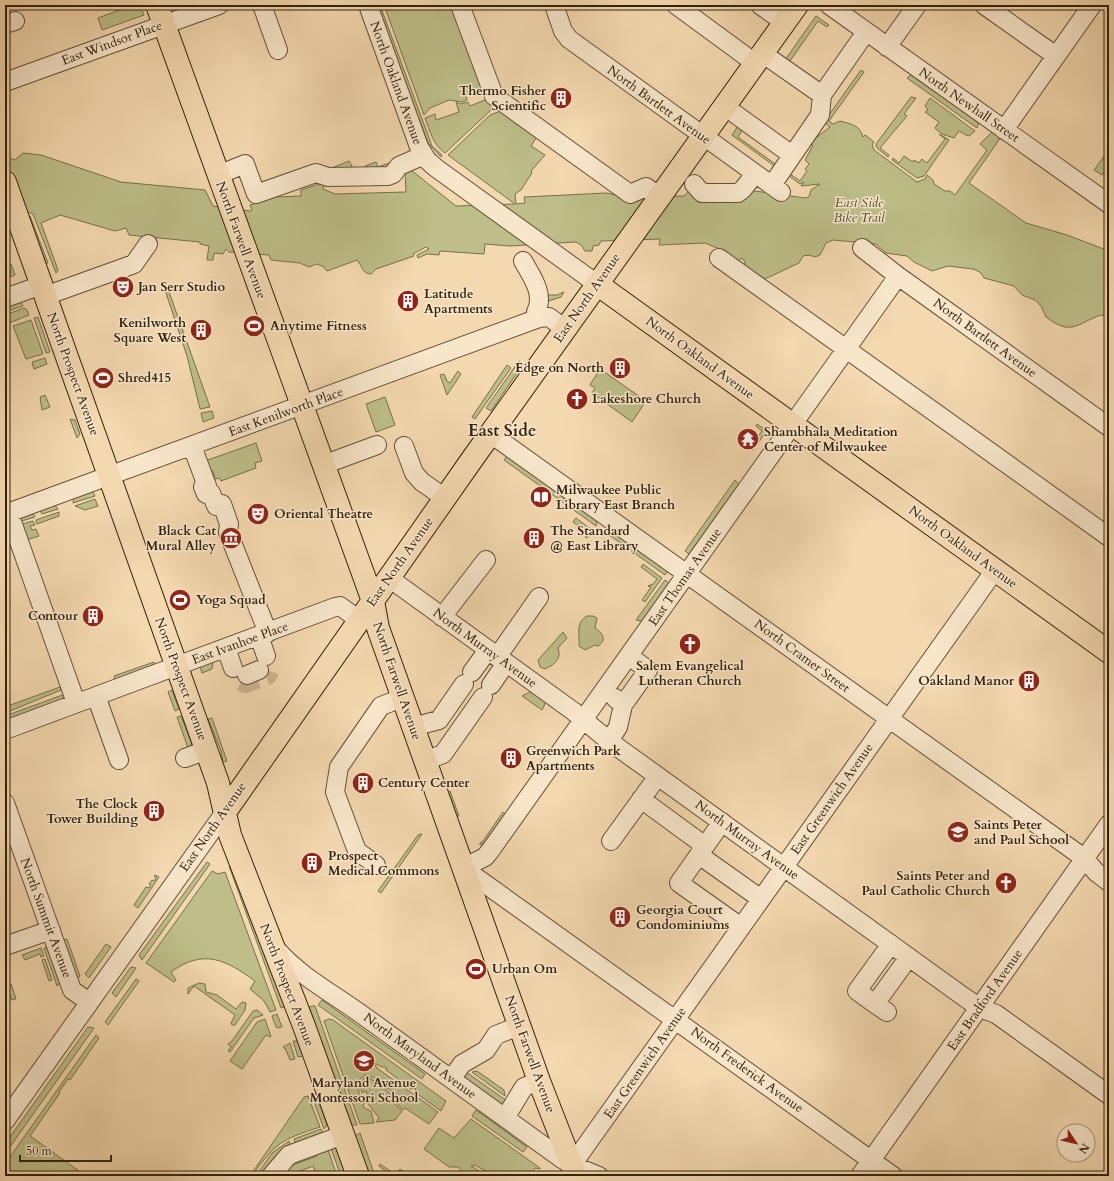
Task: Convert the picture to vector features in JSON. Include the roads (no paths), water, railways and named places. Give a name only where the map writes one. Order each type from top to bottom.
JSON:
[{"type":"main road","name":"East North Avenue","points":[[225,812],[445,498],[791,14]]},
{"type":"main road","name":"North Farwell Avenue","points":[[161,15],[373,601],[378,628],[402,698],[519,1026],[539,1081],[577,1172]]},
{"type":"main road","name":"North Prospect Avenue","points":[[5,182],[207,750],[218,783],[230,835],[304,1026],[358,1176]]},
{"type":"main road","name":"North Oakland Avenue","points":[[597,284],[1109,652]]},
{"type":"street","name":"East Windsor Place","points":[[5,82],[161,15],[219,5]]},
{"type":"street","points":[[262,5],[278,50]]},
{"type":"street","name":"North Oakland Avenue","points":[[368,5],[418,146],[424,155],[432,164],[486,205],[597,284]]},
{"type":"street","points":[[460,5],[494,96],[630,194],[646,187],[660,197]]},
{"type":"street","name":"North Bartlett Avenue","points":[[554,5],[563,31],[568,39],[776,189],[792,155]]},
{"type":"street","points":[[676,5],[759,58],[822,95]]},
{"type":"street","points":[[760,5],[791,14]]},
{"type":"street","name":"North Newhall Street","points":[[829,5],[1109,204]]},
{"type":"street","points":[[887,47],[917,5]]},
{"type":"street","points":[[984,5],[1056,56]]},
{"type":"street","points":[[1004,130],[1092,5]]},
{"type":"street","points":[[724,106],[792,155],[820,115],[822,95],[866,32]]},
{"type":"street","points":[[218,175],[245,164],[256,194],[316,173],[328,177],[388,176],[393,174],[400,166],[424,155]]},
{"type":"street","points":[[694,184],[702,193],[738,193],[756,174]]},
{"type":"street","points":[[5,298],[43,290],[134,264],[148,244]]},
{"type":"street","name":"North Bartlett Avenue","points":[[862,248],[898,276],[1109,427]]},
{"type":"street","points":[[719,258],[1109,537]]},
{"type":"street","points":[[523,261],[541,298],[536,312]]},
{"type":"street","name":"East Thomas Avenue","points":[[463,868],[485,857],[490,851],[898,276]]},
{"type":"street","name":"East Kenilworth Place","points":[[7,513],[539,318],[548,317],[565,329]]},
{"type":"street","name":"North Cramer Street","points":[[491,434],[1084,858],[1096,872],[1109,882]]},
{"type":"street","points":[[323,465],[377,445]]},
{"type":"street","points":[[192,446],[207,486],[203,487],[216,506],[222,504],[229,524],[228,532],[264,634],[252,669],[226,648]]},
{"type":"street","points":[[404,446],[414,473],[422,482],[445,498]]},
{"type":"street","points":[[7,513],[76,703]]},
{"type":"street","points":[[442,618],[464,584],[484,558],[466,588],[464,584]]},
{"type":"street","name":"East Greenwich Avenue","points":[[577,1172],[676,1020],[995,570]]},
{"type":"street","name":"North Murray Avenue","points":[[389,578],[583,720],[609,741],[980,1008],[996,1014],[1109,1095]]},
{"type":"street","points":[[425,761],[443,754],[487,691],[497,657],[539,597]]},
{"type":"street","name":"East Ivanhoe Place","points":[[5,730],[340,606],[359,620]]},
{"type":"street","points":[[609,741],[618,727],[623,705],[648,670],[629,656]]},
{"type":"street","points":[[413,727],[439,720],[468,678],[497,657]]},
{"type":"street","points":[[604,691],[623,705]]},
{"type":"street","points":[[96,696],[120,760]]},
{"type":"street","points":[[376,865],[357,851],[335,792],[339,767],[381,706],[402,698]]},
{"type":"street","points":[[185,758],[207,750]]},
{"type":"street","points":[[611,840],[658,776]]},
{"type":"street","points":[[640,800],[761,899]]},
{"type":"street","name":"North Summit Avenue","points":[[5,803],[72,990],[89,1002]]},
{"type":"street","name":"East North Avenue","points":[[5,1121],[225,812]]},
{"type":"street","points":[[722,822],[679,883],[741,927]]},
{"type":"street","name":"East Bradford Avenue","points":[[860,1176],[1109,824]]},
{"type":"street","name":"North Frederick Avenue","points":[[463,868],[893,1176]]},
{"type":"street","points":[[5,946],[51,930]]},
{"type":"street","name":"North Maryland Avenue","points":[[271,944],[290,965],[306,978],[348,1004],[577,1172],[599,1176]]},
{"type":"street","points":[[891,944],[857,991],[881,1008],[909,957]]},
{"type":"street","points":[[451,1079],[462,1064],[486,1050],[496,1035],[519,1026]]},
{"type":"street","points":[[505,1118],[524,1087],[539,1081]]},
{"type":"street","points":[[271,1176],[289,1155],[343,1135]]},
{"type":"tunnel","points":[[241,682],[245,684],[268,676],[270,671]]},
{"type":"place","name":"Thermo Fisher Scientific","points":[[561,98]]},
{"type":"place","name":"Jan Serr Studio","points":[[123,287]]},
{"type":"place","name":"Latitude Apartments","points":[[408,301]]},
{"type":"place","name":"Anytime Fitness","points":[[254,326]]},
{"type":"place","name":"Kenilworth Square West","points":[[201,330]]},
{"type":"place","name":"Edge on North","points":[[620,368]]},
{"type":"place","name":"Shred415","points":[[103,378]]},
{"type":"place","name":"Lakeshore Church","points":[[577,399]]},
{"type":"place","name":"Shambhala Meditation Center of Milwaukee","points":[[748,439]]},
{"type":"place","name":"Milwaukee Public Library East Branch","points":[[541,497]]},
{"type":"place","name":"Oriental Theatre","points":[[258,514]]},
{"type":"place","name":"Black Cat Mural Alley","points":[[231,538]]},
{"type":"place","name":"The Standard @ East Library","points":[[534,538]]},
{"type":"place","name":"Yoga Squad","points":[[180,600]]},
{"type":"place","name":"Contour","points":[[93,616]]},
{"type":"place","name":"Salem Evangelical Lutheran Church","points":[[690,644]]},
{"type":"place","name":"Oakland Manor","points":[[1029,681]]},
{"type":"place","name":"Greenwich Park Apartments","points":[[511,758]]},
{"type":"place","name":"Century Center","points":[[363,783]]},
{"type":"place","name":"The Clock Tower Building","points":[[154,811]]},
{"type":"place","name":"Saints Peter and Paul School","points":[[958,832]]},
{"type":"place","name":"Prospect Medical Commons","points":[[312,863]]},
{"type":"place","name":"Saints Peter and Paul Catholic Church","points":[[1006,883]]},
{"type":"place","name":"Georgia Court Condominiums","points":[[620,917]]},
{"type":"place","name":"Urban Om","points":[[476,969]]},
{"type":"place","name":"Maryland Avenue Montessori School","points":[[364,1061]]},
{"type":"district","name":"East Side","points":[[502,430]]},
{"type":"park label","name":"East Side Bike Trail","points":[[859,210]]}]
